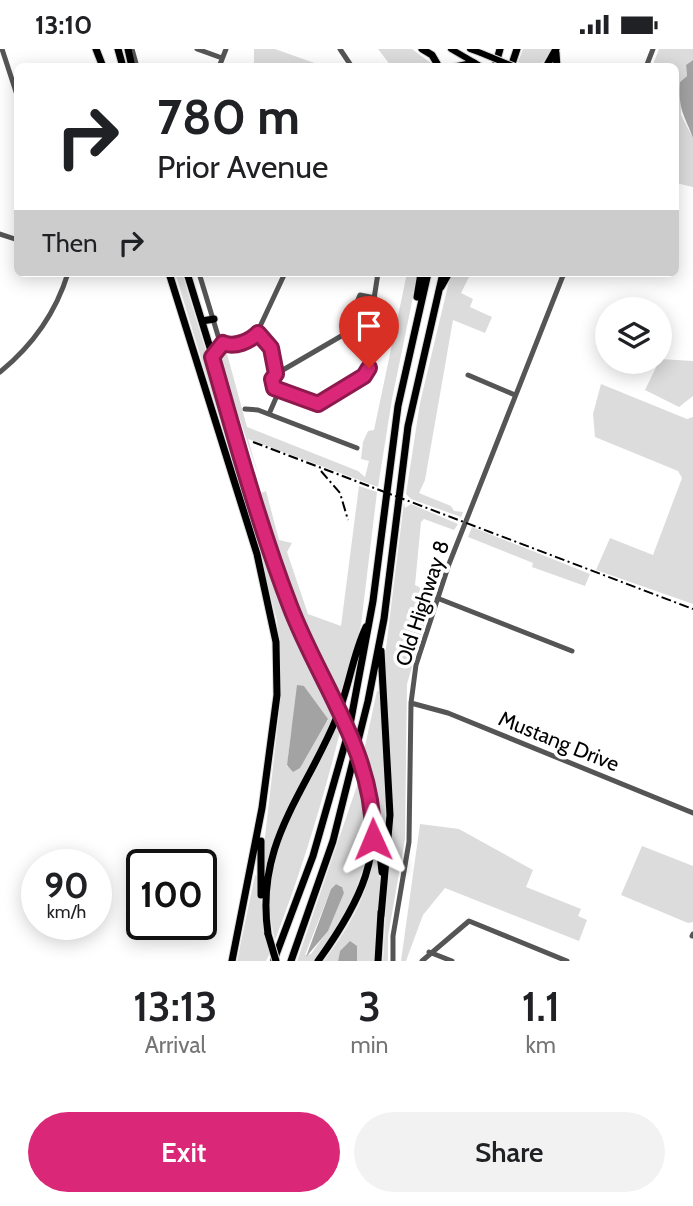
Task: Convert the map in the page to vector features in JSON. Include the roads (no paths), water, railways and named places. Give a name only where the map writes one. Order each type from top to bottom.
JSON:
[{"type":"highway","points":[[422,49],[432,55],[437,63]]},
{"type":"highway","points":[[170,277],[257,554],[274,626],[277,687],[262,808],[232,961]]},
{"type":"highway","points":[[188,277],[268,540],[297,623],[368,783],[380,844],[381,916]]},
{"type":"highway","points":[[275,960],[313,856],[357,695],[370,617],[391,450],[420,277]]},
{"type":"highway","points":[[411,340],[427,277]]},
{"type":"highway","points":[[290,961],[340,818],[381,639],[406,438],[442,277]]},
{"type":"highway","points":[[437,294],[447,277]]},
{"type":"highway","points":[[202,321],[214,319]]},
{"type":"highway","points":[[212,358],[223,343]]},
{"type":"highway","points":[[268,934],[265,891],[274,845],[337,717],[358,643],[370,617]]},
{"type":"highway","points":[[378,961],[390,815],[381,639]]},
{"type":"highway","points":[[318,961],[353,911],[366,880],[373,839],[368,783]]},
{"type":"highway","points":[[262,808],[260,880],[275,960]]},
{"type":"main road","points":[[451,49],[475,63]]},
{"type":"main road","points":[[470,49],[504,63]]},
{"type":"street","points":[[2,49],[14,86]]},
{"type":"street","points":[[197,49],[222,58]]},
{"type":"street","points":[[220,63],[226,49]]},
{"type":"street","points":[[0,372],[36,335],[57,302],[66,277]]},
{"type":"street","points":[[200,277],[223,343],[232,345],[248,341],[258,333],[284,277]]},
{"type":"street","points":[[258,333],[271,348],[276,374],[272,385],[279,391],[318,404],[367,373],[367,344],[378,277]]},
{"type":"street","name":"Old Highway 8","points":[[393,961],[394,930],[410,834],[411,703],[416,665],[437,598],[562,277]]},
{"type":"street","points":[[276,374],[343,335],[360,295],[375,298]]},
{"type":"street","points":[[468,376],[516,395]]},
{"type":"street","points":[[269,414],[279,391]]},
{"type":"street","points":[[245,409],[269,414],[358,448]]},
{"type":"street","points":[[437,598],[572,651]]},
{"type":"street","name":"Mustang Drive","points":[[411,703],[448,713],[693,813]]},
{"type":"street","points":[[422,961],[429,952],[469,921],[567,961]]},
{"type":"street","points":[[429,952],[452,961]]},
{"type":"railway","points":[[253,442],[693,609]]},
{"type":"railway","points":[[321,471],[340,493],[348,520]]}]
